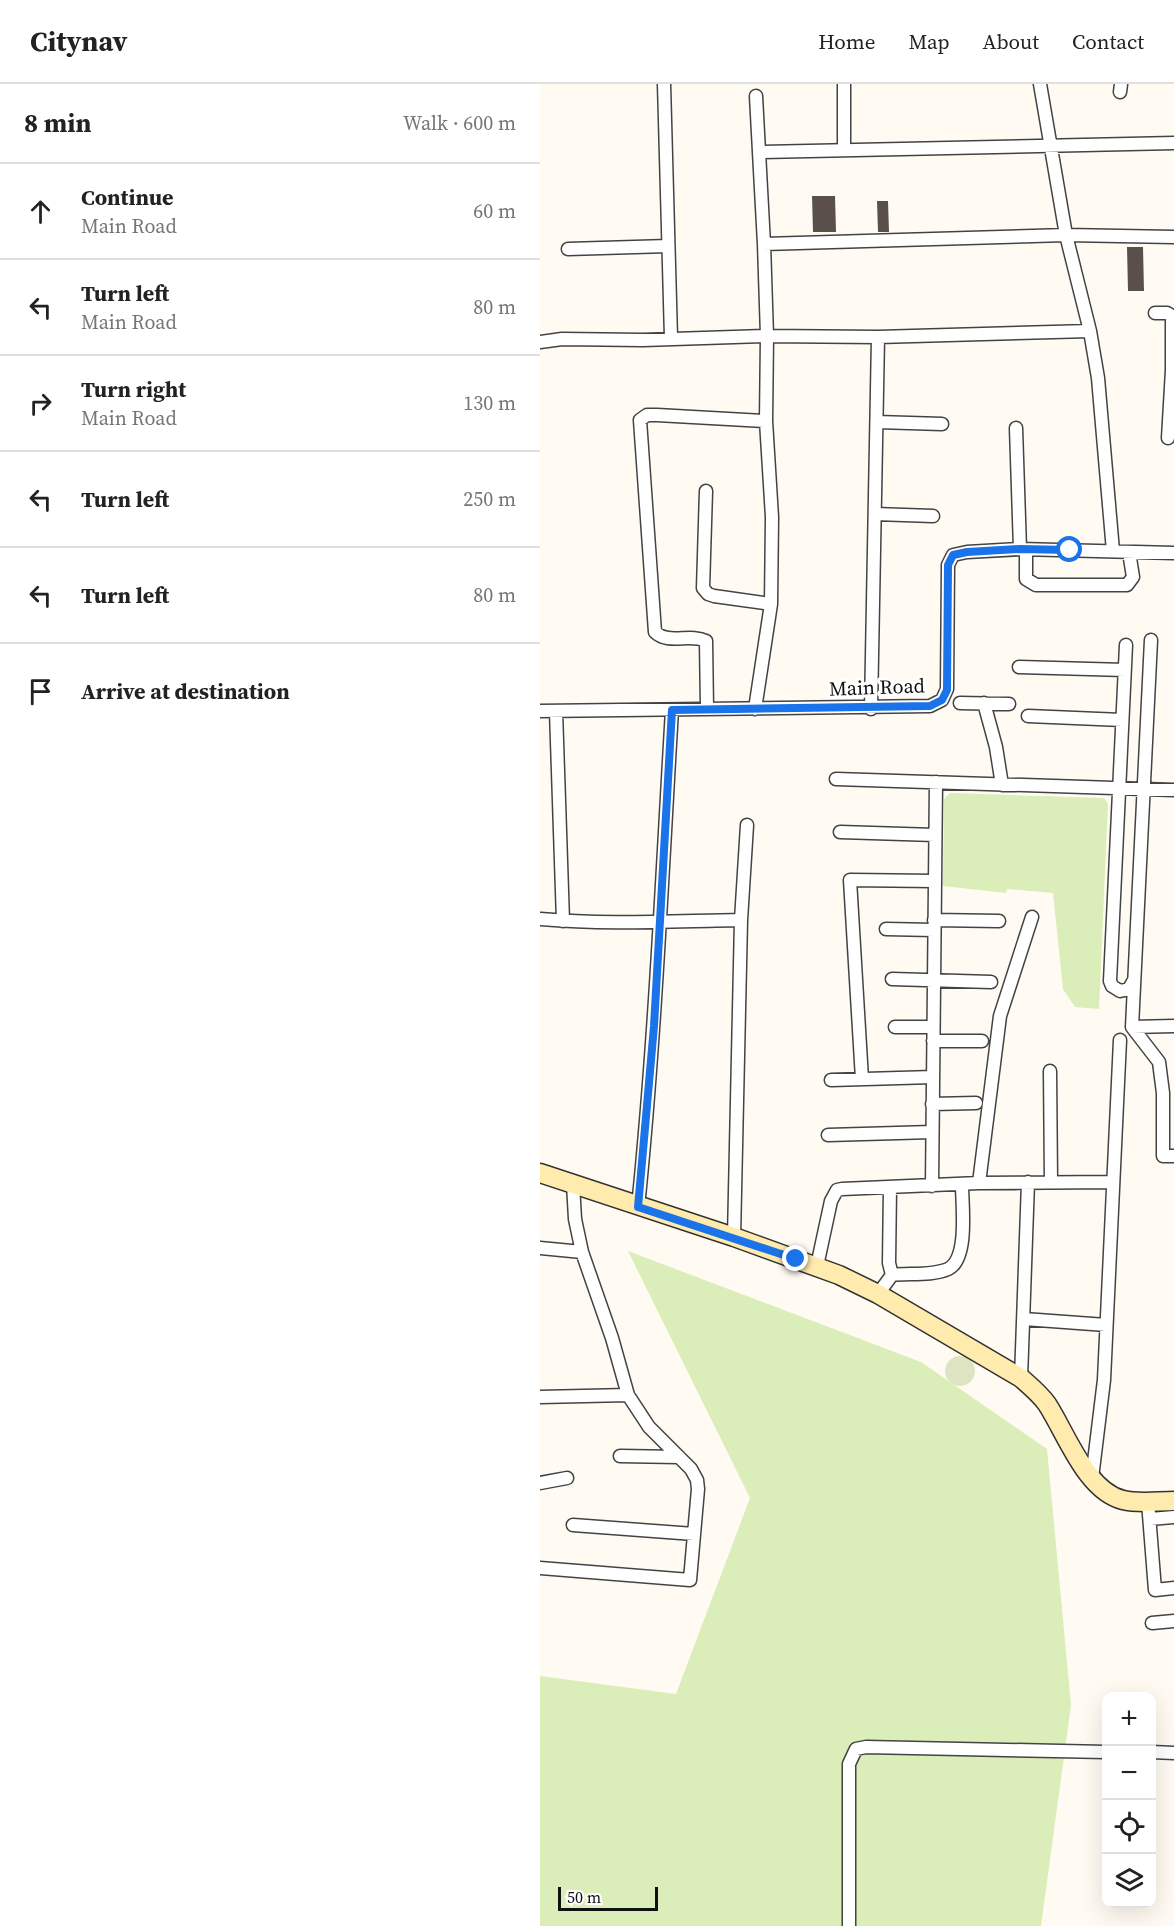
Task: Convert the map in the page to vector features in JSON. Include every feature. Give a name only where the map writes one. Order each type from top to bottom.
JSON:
[{"type":"street","points":[[664,84],[671,338]]},
{"type":"street","points":[[844,84],[844,148]]},
{"type":"street","points":[[1040,84],[1066,235],[1090,331],[1098,378],[1113,551]]},
{"type":"street","points":[[755,709],[771,604],[772,517],[766,420],[767,336],[764,244],[756,96]]},
{"type":"street","points":[[759,152],[844,148],[1174,142]]},
{"type":"street","points":[[764,244],[1066,235],[1174,237]]},
{"type":"street","points":[[568,249],[668,246]]},
{"type":"street","points":[[1155,313],[1167,313],[1172,316],[1173,370],[1168,438]]},
{"type":"street","points":[[540,342],[562,339],[878,337],[1090,331]]},
{"type":"street","points":[[871,709],[878,337]]},
{"type":"street","points":[[707,710],[706,641],[698,638],[664,638],[655,632],[640,420],[647,415],[657,415],[766,420]]},
{"type":"street","points":[[877,422],[942,424]]},
{"type":"street","points":[[1016,428],[1026,579],[1036,585],[1127,585],[1132,577],[1129,552]]},
{"type":"street","points":[[706,491],[703,588],[708,594],[714,596],[771,604]]},
{"type":"street","points":[[875,513],[933,516]]},
{"type":"street","name":"Main Road","points":[[540,711],[871,709],[930,706],[942,700],[947,690],[948,565],[953,555],[1023,549],[1174,553]]},
{"type":"street","points":[[1151,640],[1132,1027],[1159,1062],[1168,1093],[1163,1156],[1174,1156]]},
{"type":"street","points":[[1126,645],[1110,973],[1112,986],[1120,991],[1130,989],[1134,976]]},
{"type":"street","points":[[1019,667],[1125,670]]},
{"type":"street","points":[[960,703],[1009,704]]},
{"type":"street","points":[[984,703],[996,747],[1002,785]]},
{"type":"street","points":[[638,1207],[650,1089],[672,710]]},
{"type":"street","points":[[556,711],[563,921]]},
{"type":"street","points":[[1028,716],[1122,720]]},
{"type":"street","points":[[836,779],[1174,790]]},
{"type":"street","points":[[932,1186],[936,782]]},
{"type":"street","points":[[734,1237],[741,920],[747,825]]},
{"type":"street","points":[[840,832],[935,835]]},
{"type":"street","points":[[862,1079],[850,880],[934,881]]},
{"type":"street","points":[[979,1183],[1000,1016],[1032,916]]},
{"type":"street","points":[[540,919],[659,922],[741,920]]},
{"type":"street","points":[[886,929],[999,921]]},
{"type":"street","points":[[892,979],[991,982]]},
{"type":"street","points":[[1132,1027],[1174,1026]]},
{"type":"street","points":[[895,1027],[933,1027]]},
{"type":"street","points":[[1092,1478],[1104,1380],[1120,1040]]},
{"type":"street","points":[[933,1041],[982,1041]]},
{"type":"street","points":[[1050,1071],[1051,1182]]},
{"type":"street","points":[[831,1080],[933,1077]]},
{"type":"street","points":[[932,1104],[976,1103]]},
{"type":"street","points":[[828,1135],[932,1132]]},
{"type":"street","points":[[540,1173],[817,1266],[878,1294],[1021,1378],[1046,1403],[1075,1454],[1099,1487],[1112,1496],[1174,1517]]},
{"type":"street","points":[[1021,1378],[1028,1182]]},
{"type":"street","points":[[817,1266],[831,1201],[834,1194],[843,1189],[979,1183],[1113,1182]]},
{"type":"street","points":[[540,1568],[690,1580],[698,1489],[697,1480],[691,1469],[649,1427],[628,1395],[612,1338],[582,1252],[575,1219],[573,1184]]},
{"type":"street","points":[[878,1294],[892,1275],[936,1272],[950,1268],[956,1261],[962,1248],[962,1185]]},
{"type":"street","points":[[890,1188],[889,1263],[892,1275]]},
{"type":"street","points":[[540,1248],[582,1252]]},
{"type":"street","points":[[1024,1319],[1106,1325]]},
{"type":"street","points":[[540,1397],[628,1395]]},
{"type":"street","points":[[620,1456],[679,1457]]},
{"type":"street","points":[[540,1483],[567,1478]]},
{"type":"street","points":[[1149,1510],[1174,1501]]},
{"type":"street","points":[[1149,1510],[1155,1590],[1174,1588]]},
{"type":"street","points":[[573,1526],[694,1534]]},
{"type":"street","points":[[1152,1623],[1174,1621]]},
{"type":"street","points":[[849,1926],[849,1764],[856,1749],[866,1747],[1102,1752]]},
{"type":"street","points":[[1156,1752],[1174,1753]]},
{"type":"green space","points":[[950,793],[1104,798],[1108,804],[1099,1009],[1075,1007],[1063,989],[1053,893],[1007,889],[1006,893],[943,886],[944,799]]},
{"type":"green space","points":[[628,1251],[921,1362],[1047,1449],[1071,1705],[1041,1926],[540,1926],[540,1676],[676,1694],[750,1498]]},
{"type":"green space","points":[[960,1356],[966,1357],[974,1365],[974,1377],[966,1385],[960,1386],[954,1385],[946,1377],[945,1371],[946,1365],[954,1357]]},
{"type":"building","points":[[812,196],[835,196],[836,232],[813,232]]},
{"type":"building","points":[[877,201],[888,201],[889,232],[878,232]]},
{"type":"building","points":[[1127,247],[1143,247],[1144,291],[1128,291]]},
{"type":"route","points":[[796,1259],[638,1207],[650,1089],[672,710],[871,709],[938,704],[947,690],[948,565],[953,555],[1020,549],[1070,550]]}]
